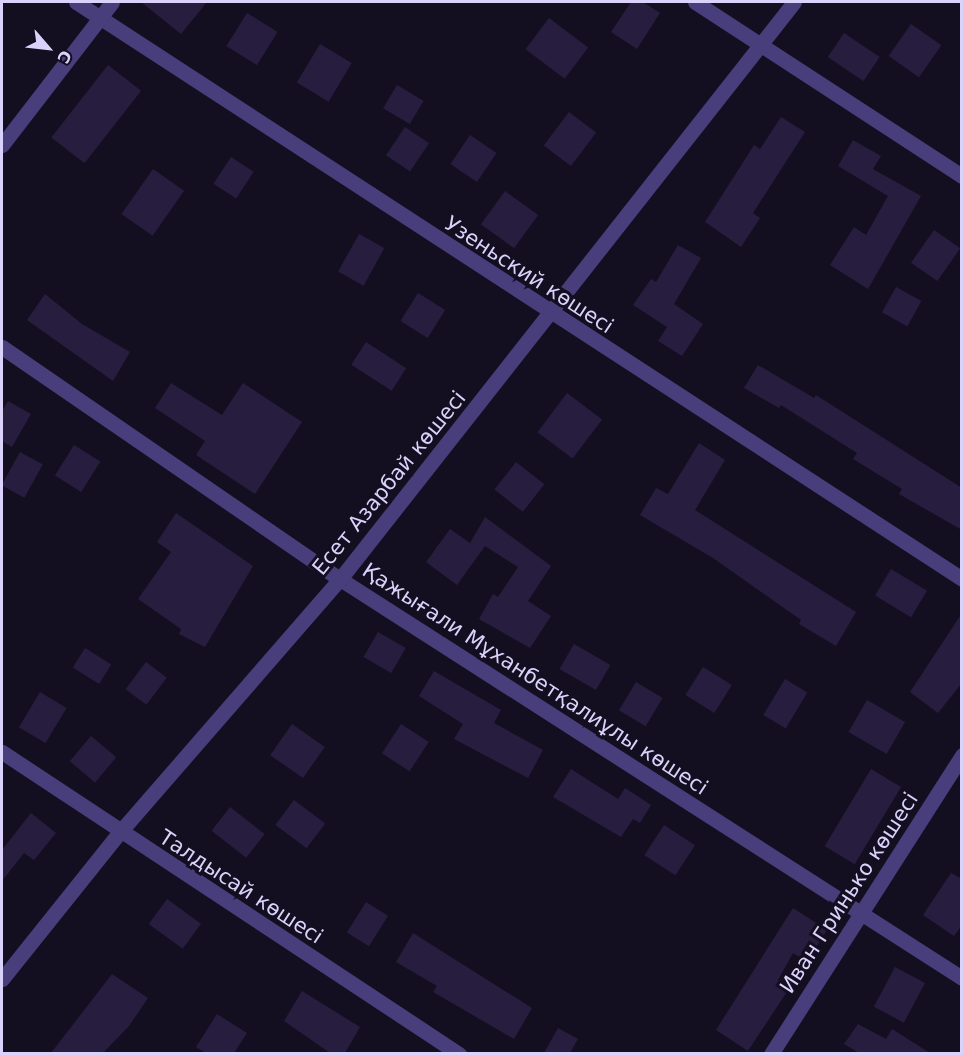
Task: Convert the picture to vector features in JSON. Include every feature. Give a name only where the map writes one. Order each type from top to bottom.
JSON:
[{"type":"street","name":"Узеньский көшесі","points":[[76,2],[551,315],[962,579]]},
{"type":"street","points":[[2,145],[112,2]]},
{"type":"street","points":[[695,2],[962,176]]},
{"type":"street","name":"Есет Азарбай көшесі","points":[[2,979],[120,833],[340,579],[551,315],[759,44],[794,2]]},
{"type":"street","name":"Қажығали Мұханбетқалиұлы көшесі","points":[[2,347],[340,579],[962,978]]},
{"type":"street","name":"Талдысай көшесі","points":[[2,752],[120,833],[459,1053]]},
{"type":"street","name":"Иван Гринько көшесі","points":[[771,1053],[962,755]]},
{"type":"building","points":[[141,2],[207,2],[181,34]]},
{"type":"building","points":[[631,2],[643,2],[660,13],[637,49],[611,32]]},
{"type":"building","points":[[247,13],[278,32],[257,65],[226,46]]},
{"type":"building","points":[[549,18],[588,47],[565,79],[526,49]]},
{"type":"building","points":[[911,24],[941,45],[919,77],[889,56]]},
{"type":"building","points":[[844,33],[880,57],[863,81],[828,57]]},
{"type":"building","points":[[320,44],[352,63],[329,102],[297,83]]},
{"type":"building","points":[[108,65],[141,91],[84,163],[51,137]]},
{"type":"building","points":[[397,85],[424,101],[410,124],[383,108]]},
{"type":"building","points":[[569,112],[596,132],[571,166],[544,146]]},
{"type":"building","points":[[781,117],[805,132],[753,213],[760,218],[741,247],[705,222],[754,145],[760,149]]},
{"type":"building","points":[[405,127],[429,143],[410,171],[386,155]]},
{"type":"building","points":[[470,135],[497,153],[477,182],[450,164]]},
{"type":"building","points":[[853,140],[881,156],[873,169],[921,196],[868,289],[830,265],[854,227],[866,235],[888,196],[838,166]]},
{"type":"building","points":[[231,157],[254,172],[236,199],[214,184]]},
{"type":"building","points":[[153,169],[184,191],[153,236],[121,214]]},
{"type":"building","points":[[505,191],[538,215],[514,248],[481,224]]},
{"type":"building","points":[[934,230],[960,248],[937,281],[911,263]]},
{"type":"building","points":[[359,234],[384,248],[364,286],[338,272]]},
{"type":"building","points":[[678,245],[701,258],[674,304],[703,324],[682,356],[658,341],[667,327],[633,305],[651,279],[656,282]]},
{"type":"building","points":[[896,287],[921,301],[907,326],[882,312]]},
{"type":"building","points":[[418,293],[445,310],[428,338],[401,321]]},
{"type":"building","points":[[45,294],[82,324],[130,352],[113,381],[27,320]]},
{"type":"building","points":[[366,342],[406,368],[392,391],[351,365]]},
{"type":"building","points":[[758,365],[814,398],[816,395],[962,488],[962,530],[899,494],[902,489],[853,459],[857,453],[781,405],[779,408],[744,388]]},
{"type":"building","points":[[171,383],[222,415],[243,383],[302,422],[255,494],[196,455],[205,441],[155,408]]},
{"type":"building","points":[[567,393],[602,419],[573,459],[538,432]]},
{"type":"building","points":[[8,401],[31,414],[12,447],[2,441],[2,411]]},
{"type":"building","points":[[699,443],[725,460],[695,510],[856,612],[836,646],[799,624],[801,620],[713,558],[640,515],[656,488],[668,494]]},
{"type":"building","points":[[74,445],[100,461],[81,492],[55,476]]},
{"type":"building","points":[[20,452],[43,465],[24,498],[2,485]]},
{"type":"building","points":[[516,462],[544,484],[523,512],[494,490]]},
{"type":"building","points":[[176,513],[253,566],[205,647],[179,634],[181,629],[138,599],[171,552],[157,542]]},
{"type":"building","points":[[485,517],[551,566],[528,601],[551,616],[530,648],[479,619],[493,594],[498,597],[518,567],[485,546],[457,585],[426,562],[450,529],[470,543]]},
{"type":"building","points":[[891,569],[927,591],[911,617],[875,596]]},
{"type":"building","points":[[962,613],[962,683],[938,713],[910,692]]},
{"type":"building","points":[[378,632],[406,648],[391,673],[364,657]]},
{"type":"building","points":[[574,644],[610,665],[596,690],[560,669]]},
{"type":"building","points":[[85,648],[111,664],[99,684],[73,668]]},
{"type":"building","points":[[146,662],[167,678],[146,705],[126,689]]},
{"type":"building","points":[[703,667],[732,685],[714,713],[686,695]]},
{"type":"building","points":[[434,671],[501,710],[494,723],[543,750],[528,778],[454,739],[463,724],[419,696]]},
{"type":"building","points":[[785,679],[807,692],[786,728],[763,715]]},
{"type":"building","points":[[636,682],[663,698],[646,726],[619,710]]},
{"type":"building","points":[[40,692],[67,708],[45,743],[19,727]]},
{"type":"building","points":[[867,700],[905,722],[887,754],[848,732]]},
{"type":"building","points":[[292,724],[325,747],[303,778],[270,755]]},
{"type":"building","points":[[401,724],[429,742],[410,771],[382,753]]},
{"type":"building","points":[[91,736],[116,757],[95,782],[70,761]]},
{"type":"building","points":[[571,769],[618,799],[625,788],[651,805],[640,823],[633,819],[621,837],[553,797]]},
{"type":"building","points":[[871,769],[901,787],[855,864],[825,846]]},
{"type":"building","points":[[294,800],[325,823],[306,848],[275,825]]},
{"type":"building","points":[[230,807],[265,834],[246,858],[212,831]]},
{"type":"building","points":[[31,813],[56,833],[34,860],[24,853],[2,881],[2,850]]},
{"type":"building","points":[[664,825],[695,845],[675,875],[644,855]]},
{"type":"building","points":[[951,873],[962,879],[962,925],[954,936],[923,915]]},
{"type":"building","points":[[167,899],[201,924],[183,949],[149,924]]},
{"type":"building","points":[[366,902],[388,916],[369,946],[347,933]]},
{"type":"building","points":[[793,908],[827,930],[807,962],[793,953],[778,980],[790,987],[748,1051],[716,1030]]},
{"type":"building","points":[[413,933],[532,1008],[514,1039],[433,992],[437,986],[396,962]]},
{"type":"building","points":[[895,967],[925,983],[904,1023],[874,1007]]},
{"type":"building","points":[[112,974],[148,998],[129,1026],[103,1053],[51,1053]]},
{"type":"building","points":[[302,991],[360,1027],[345,1053],[330,1053],[284,1021]]},
{"type":"building","points":[[217,1014],[247,1033],[234,1053],[206,1053],[196,1047]]},
{"type":"building","points":[[858,1024],[886,1039],[892,1029],[930,1053],[859,1053],[844,1044]]},
{"type":"building","points":[[558,1028],[578,1039],[570,1053],[544,1053]]}]
